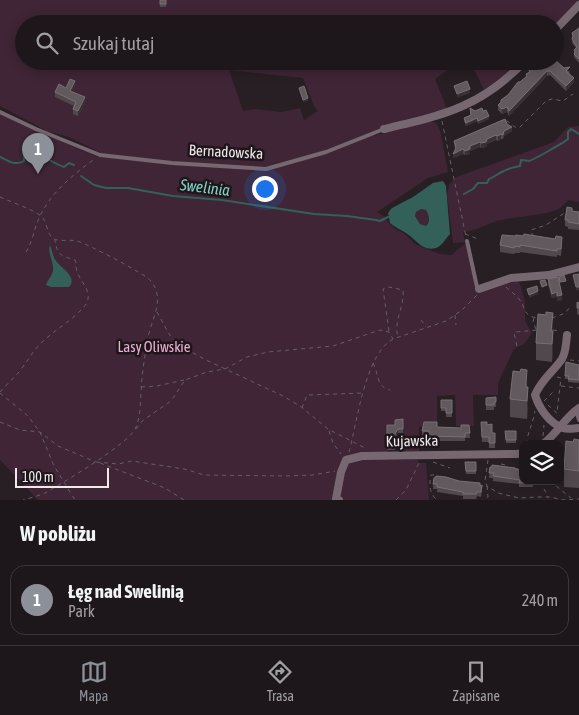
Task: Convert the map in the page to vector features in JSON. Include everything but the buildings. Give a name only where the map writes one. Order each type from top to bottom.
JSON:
[{"type":"street","points":[[564,21],[579,5]]},
{"type":"street","name":"Bernadowska","points":[[384,129],[441,116],[477,100],[517,70]]},
{"type":"street","points":[[479,289],[517,277],[549,275],[579,267]]},
{"type":"street","points":[[564,333],[565,349],[562,358],[535,395],[541,402],[544,413],[560,426],[564,429],[579,428]]},
{"type":"street","points":[[546,440],[550,439],[560,426],[578,409]]},
{"type":"street","name":"Kujawska","points":[[346,460],[362,456],[519,453]]},
{"type":"street","points":[[339,500],[336,499],[341,472],[346,460]]},
{"type":"lane","name":"Bernadowska","points":[[0,112],[100,155],[172,163],[266,169],[326,152],[384,129]]},
{"type":"lane","points":[[467,241],[479,289]]},
{"type":"lane","points":[[578,409],[579,420]]},
{"type":"path","points":[[504,120],[518,128],[546,102],[552,99],[564,101],[573,94]]},
{"type":"path","points":[[441,116],[465,234],[478,239]]},
{"type":"path","points":[[26,252],[31,244],[40,216],[54,194],[72,175],[100,155]]},
{"type":"path","points":[[0,197],[40,216],[55,239],[56,249],[64,258],[75,260],[77,272],[85,285],[89,298],[65,324],[33,351],[20,371],[0,393],[28,416],[40,432],[54,466],[75,500]]},
{"type":"path","points":[[533,237],[530,230],[546,225],[565,212],[574,213]]},
{"type":"path","points":[[55,239],[76,240],[139,272],[150,280],[155,289],[158,298],[157,312],[150,332],[141,387],[140,414],[136,430]]},
{"type":"path","points":[[500,282],[519,298],[524,310],[534,318],[541,318]]},
{"type":"path","points":[[393,339],[389,332],[383,289],[389,287],[403,290],[403,301],[397,328],[398,337]]},
{"type":"path","points":[[346,460],[362,393],[373,363],[388,342],[446,321],[477,296],[479,289]]},
{"type":"path","points":[[549,318],[563,314],[572,306]]},
{"type":"path","points":[[157,312],[177,344],[283,396],[302,408],[328,429],[381,456]]},
{"type":"path","points":[[455,314],[456,325]]},
{"type":"path","points":[[534,318],[533,322],[536,330]]},
{"type":"path","points":[[421,320],[426,328]]},
{"type":"path","points":[[546,329],[564,333]]},
{"type":"path","points":[[141,387],[158,386],[185,380],[207,372],[225,369],[247,357],[268,352],[332,346],[380,330],[389,332]]},
{"type":"path","points":[[517,346],[514,333],[541,330]]},
{"type":"path","points":[[562,358],[579,361]]},
{"type":"path","points":[[373,363],[380,386],[383,389],[390,390]]},
{"type":"path","points":[[541,402],[558,414],[561,378],[555,377]]},
{"type":"path","points":[[24,500],[45,492],[96,462],[130,436],[142,421],[171,401],[185,380]]},
{"type":"path","points":[[560,386],[579,388]]},
{"type":"path","points":[[527,440],[528,432],[532,427],[541,402],[554,391]]},
{"type":"path","points":[[302,408],[307,395],[362,393]]},
{"type":"path","points":[[543,440],[544,413]]},
{"type":"path","points":[[0,422],[20,430],[40,432],[58,446],[165,488],[184,500]]},
{"type":"path","points":[[328,429],[333,443],[346,460]]},
{"type":"path","points":[[481,486],[490,454]]},
{"type":"path","points":[[501,466],[502,454]]},
{"type":"path","points":[[396,500],[406,490],[415,475],[422,455],[432,462],[450,468]]},
{"type":"path","points":[[96,462],[118,464],[132,461],[184,469],[204,475],[286,476],[341,472]]},
{"type":"path","points":[[501,466],[506,465]]},
{"type":"path","points":[[501,466],[519,469]]},
{"type":"path","points":[[486,468],[494,468]]},
{"type":"path","points":[[434,475],[431,475],[429,486],[437,500]]},
{"type":"path","points":[[485,477],[488,497],[485,500]]},
{"type":"path","points":[[473,485],[487,486],[498,493],[519,498],[579,499]]},
{"type":"path","points":[[544,485],[548,497]]},
{"type":"path","points":[[555,485],[572,499]]},
{"type":"green space","name":"Lasy Oliwskie","points":[[0,0],[579,0],[564,16],[15,15],[15,70],[229,70],[447,70],[435,79],[447,109],[376,130],[374,136],[427,120],[436,123],[440,130],[448,172],[428,178],[377,212],[415,244],[440,254],[451,255],[466,243],[471,260],[475,290],[519,281],[525,302],[525,321],[532,333],[524,344],[514,349],[498,383],[498,395],[473,395],[474,426],[456,426],[455,395],[437,396],[437,426],[419,427],[419,451],[403,451],[403,424],[387,424],[388,460],[418,460],[418,463],[426,463],[429,500],[38,500],[0,460],[0,110],[46,135],[98,157],[103,154],[69,137],[47,131],[0,106]],"holes":[[[229,70],[303,78],[314,106],[318,111],[304,120],[300,108],[282,112],[255,109],[243,111]]]},
{"type":"green space","name":"Lasy Oliwskie","points":[[474,70],[511,70],[507,74],[484,90]]},
{"type":"green space","points":[[579,126],[579,202],[568,200],[560,208],[550,212],[501,220],[463,232],[465,242],[453,243],[447,196],[449,185],[456,177],[554,142],[568,127]]},
{"type":"green space","points":[[421,209],[426,210],[429,216],[429,223],[426,226],[420,224],[415,216],[416,212]]},
{"type":"shaded area","points":[[443,181],[446,186],[450,234],[440,246],[431,249],[423,247],[390,223],[388,213],[392,208],[413,197],[433,183]],"holes":[[[421,209],[426,210],[429,218],[429,223],[426,226],[420,224],[415,216],[416,212]]]},
{"type":"shaded area","points":[[50,245],[56,261],[72,280],[69,287],[51,287],[46,285],[53,270],[49,251]]},
{"type":"waterway","name":"Swelinia","points":[[464,194],[473,189],[478,183],[487,183],[489,179],[500,173],[520,166],[521,160],[529,161],[561,144],[568,139],[568,132],[571,129],[579,134]]},
{"type":"waterway","name":"Swelinia","points":[[0,157],[18,163],[24,161],[24,153],[27,150],[64,167],[69,163],[74,165]]},
{"type":"waterway","name":"Swelinia","points":[[81,176],[94,185],[106,188],[128,188],[173,196],[222,200],[314,214],[380,221],[388,217]]},
{"type":"place","name":"Łęg nad Swelinią","points":[[38,174]]}]
